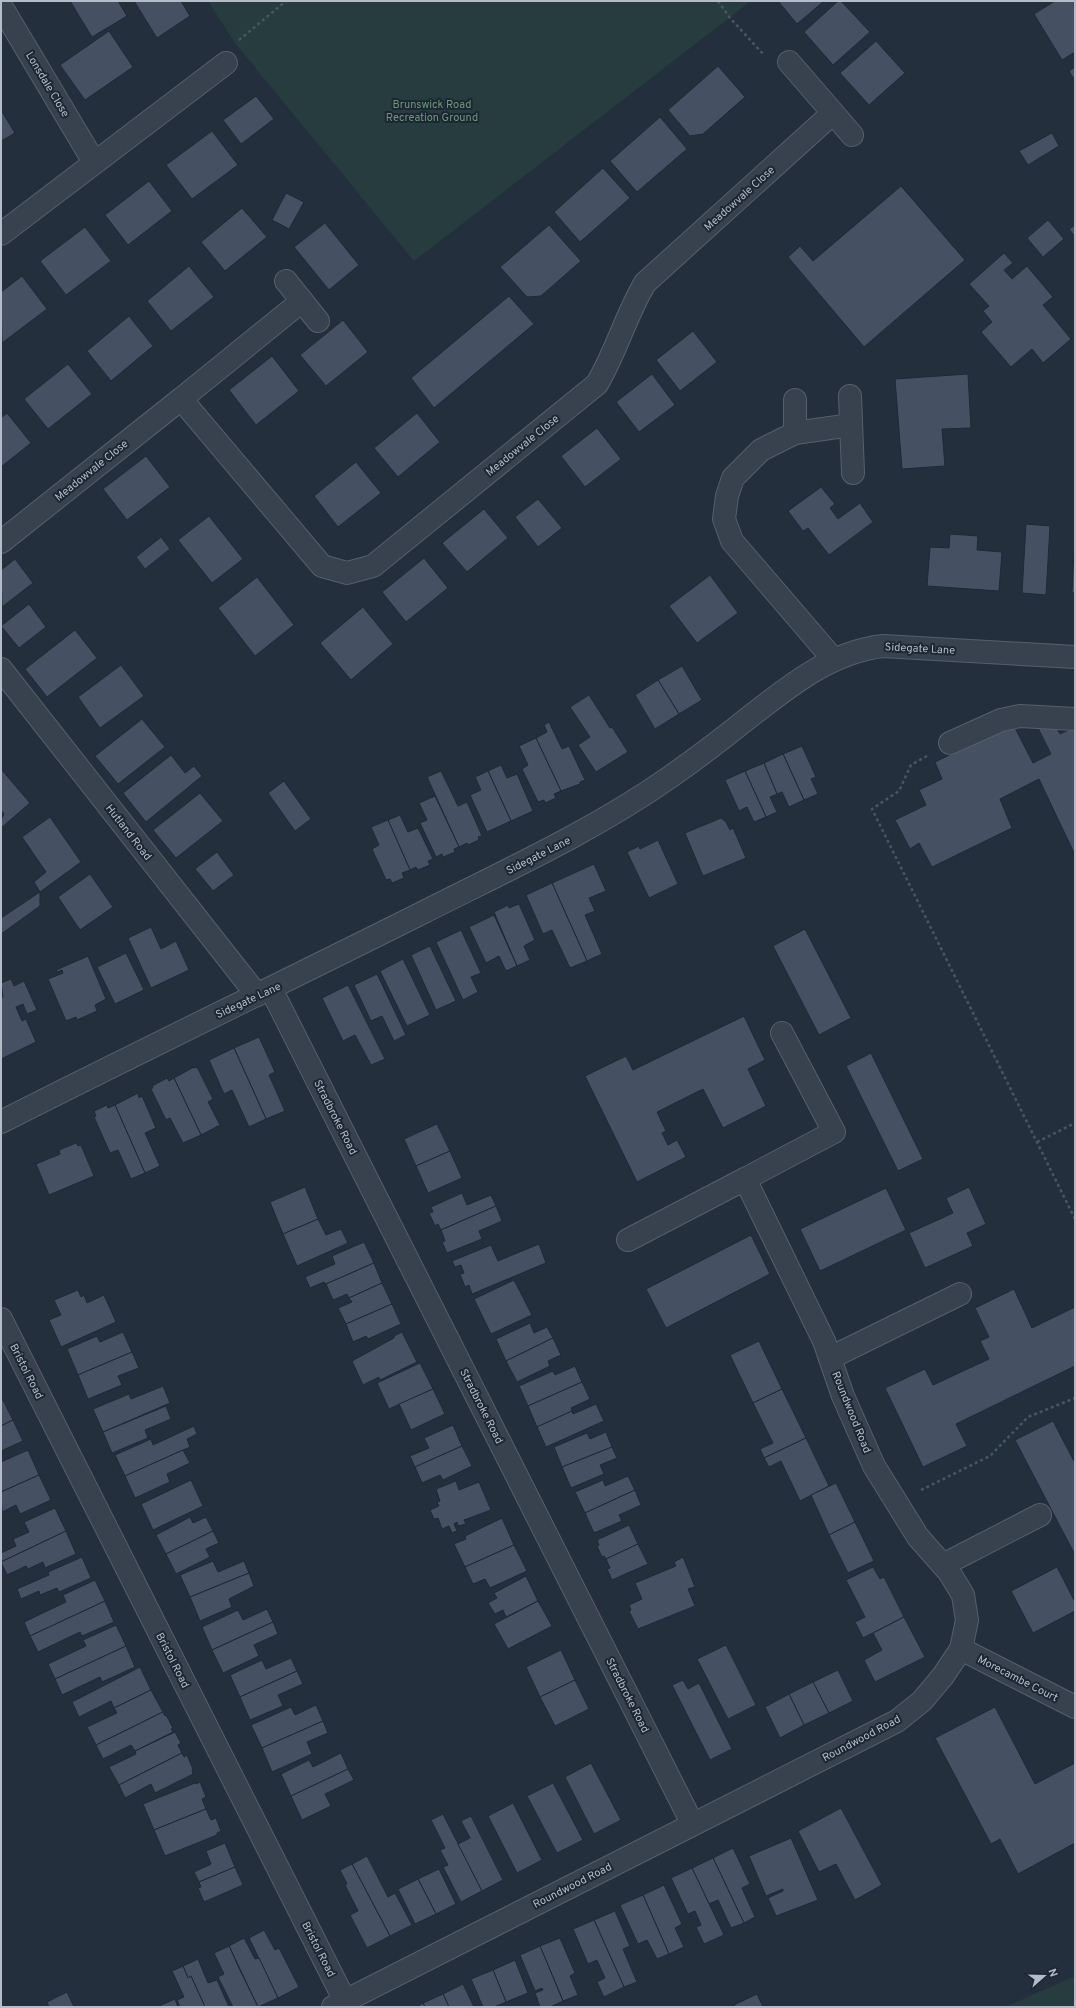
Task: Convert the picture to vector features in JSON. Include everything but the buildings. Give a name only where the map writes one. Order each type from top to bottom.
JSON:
[{"type":"street","name":"Lonsdale Close","points":[[1,6],[94,162]]},
{"type":"street","points":[[789,62],[852,134]]},
{"type":"street","points":[[1,234],[226,63]]},
{"type":"street","name":"Meadowvale Close","points":[[181,398],[322,566],[347,573],[373,566],[597,384],[609,364],[632,306],[645,283],[833,113]]},
{"type":"street","points":[[286,281],[318,321]]},
{"type":"street","name":"Meadowvale Close","points":[[1,542],[302,301]]},
{"type":"street","points":[[850,396],[853,472]]},
{"type":"street","points":[[795,400],[796,433]]},
{"type":"street","points":[[834,660],[732,542],[724,519],[733,478],[761,450],[796,433],[851,425]]},
{"type":"street","name":"Sidegate Lane","points":[[1,1122],[585,831],[667,779],[782,692],[818,668],[834,660],[859,651],[883,646],[1075,657]]},
{"type":"street","name":"Hutland Road","points":[[1,669],[264,992]]},
{"type":"street","points":[[950,742],[1001,720],[1020,716],[1075,719]]},
{"type":"street","name":"Stradbroke Road","points":[[264,992],[692,1823]]},
{"type":"street","points":[[628,1240],[834,1132],[782,1033]]},
{"type":"street","name":"Roundwood Road","points":[[339,2004],[692,1823],[897,1721],[922,1702],[943,1676],[961,1649],[967,1620],[963,1595],[943,1565],[918,1537],[874,1466],[843,1396],[824,1342],[745,1179]]},
{"type":"street","points":[[830,1358],[960,1294]]},
{"type":"street","name":"Bristol Road","points":[[1,1319],[339,2004]]},
{"type":"street","points":[[943,1565],[1040,1515]]},
{"type":"street","name":"Morecambe Court","points":[[961,1649],[1075,1707]]},
{"type":"path","points":[[226,63],[235,43],[286,1]]},
{"type":"path","points":[[718,1],[730,18],[766,58],[789,62]]},
{"type":"path","points":[[950,742],[911,765],[899,791],[872,809],[1075,1219]]},
{"type":"path","points":[[1037,1142],[1075,1123]]},
{"type":"path","points":[[896,1503],[990,1456],[1028,1418],[1075,1398]]},
{"type":"green space","name":"Brunswick Road Recreation Ground","points":[[208,1],[751,1],[414,261],[235,43]]},
{"type":"green space","points":[[1075,1976],[1075,2007],[1005,2007]]}]
